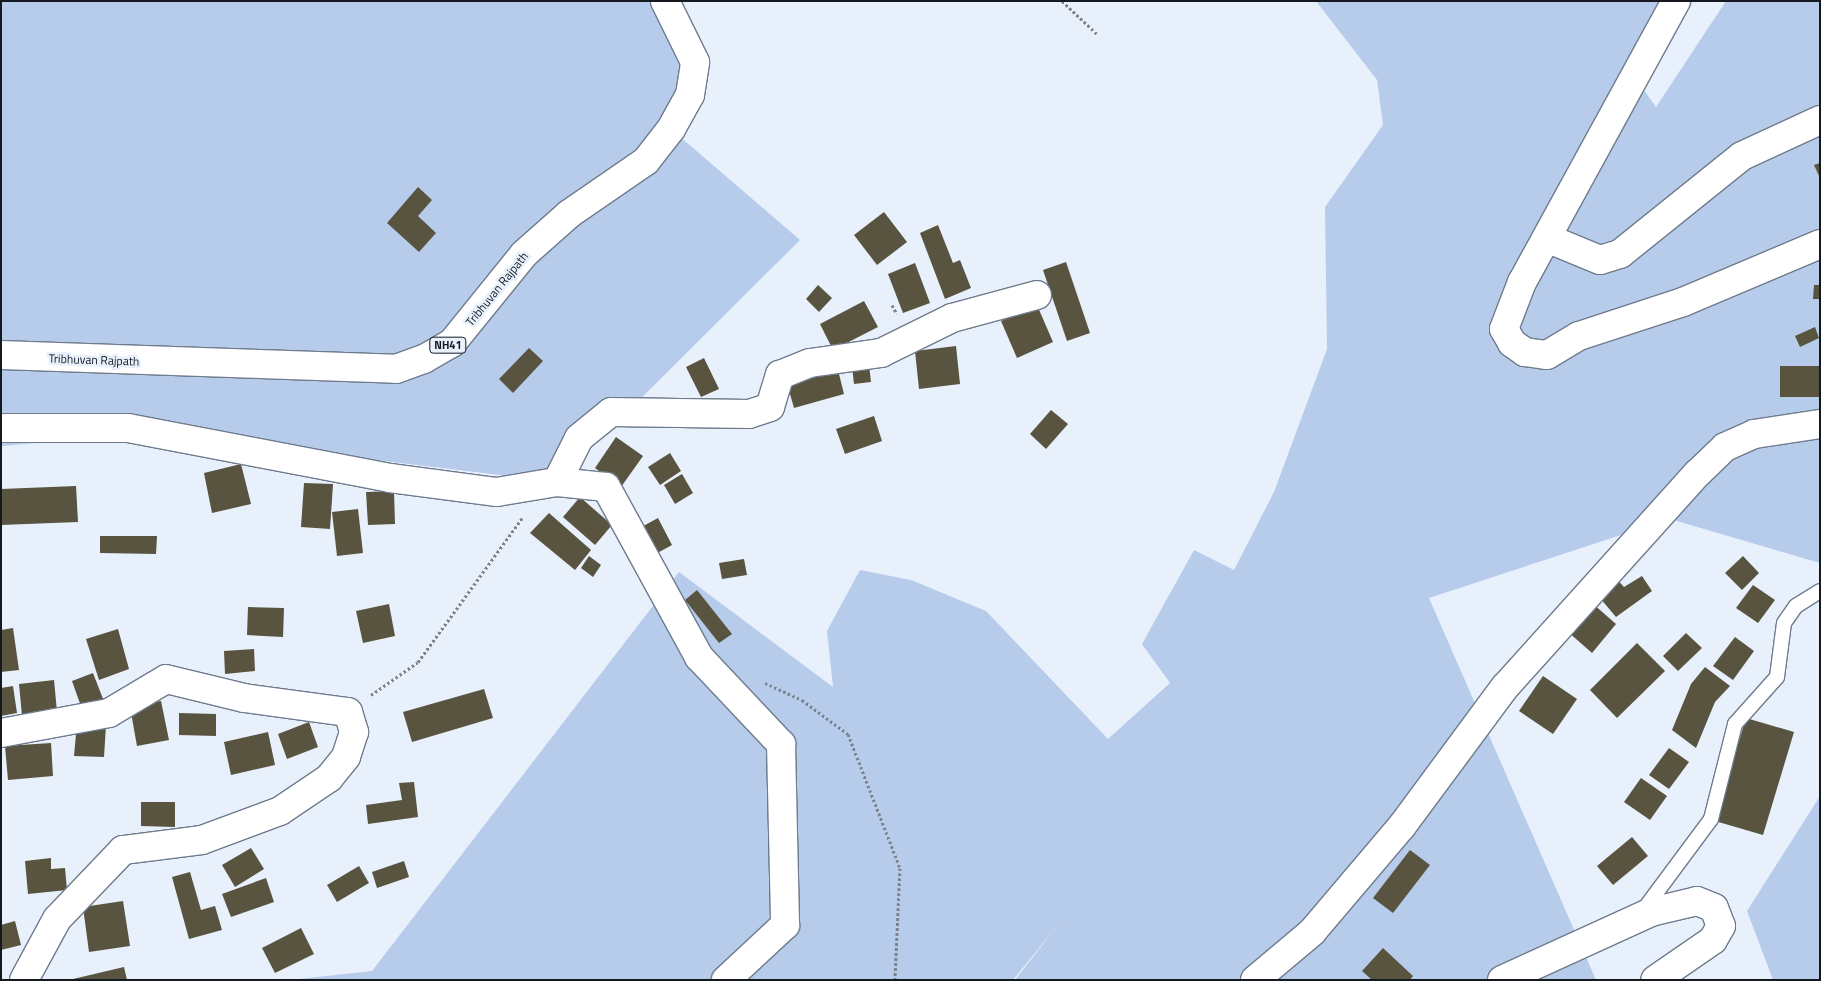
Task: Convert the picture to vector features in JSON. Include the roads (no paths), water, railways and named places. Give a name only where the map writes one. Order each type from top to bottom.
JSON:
[{"type":"main road","name":"Tribhuvan Rajpath","points":[[1,355],[396,369],[424,359],[452,343],[524,254],[569,214],[646,161],[671,129],[690,95],[694,62],[665,1]]},
{"type":"main road","points":[[1676,1],[1549,239],[1522,282],[1504,329],[1525,352],[1547,355],[1579,336],[1684,302],[1820,244]]},
{"type":"main road","points":[[1549,239],[1600,260],[1620,254],[1742,156],[1820,120]]},
{"type":"main road","points":[[557,482],[580,438],[611,412],[749,414],[770,407],[780,375],[810,363],[881,353],[952,318],[1037,295]]},
{"type":"main road","points":[[1255,980],[1312,932],[1402,826],[1505,687],[1698,473],[1725,448],[1754,434],[1820,424]]},
{"type":"main road","points":[[1,428],[128,428],[390,478],[497,492],[557,482],[606,487],[699,657],[781,744],[785,925],[726,980]]},
{"type":"main road","points":[[1,733],[108,713],[166,679],[244,698],[348,712],[354,732],[346,757],[329,778],[280,811],[202,840],[122,850],[57,919],[24,980]]},
{"type":"main road","points":[[1502,980],[1637,919],[1697,901],[1714,908],[1721,926],[1713,940],[1656,980]]},
{"type":"lane","points":[[1637,919],[1711,819],[1735,724],[1777,677],[1784,623],[1796,606],[1820,592]]}]
